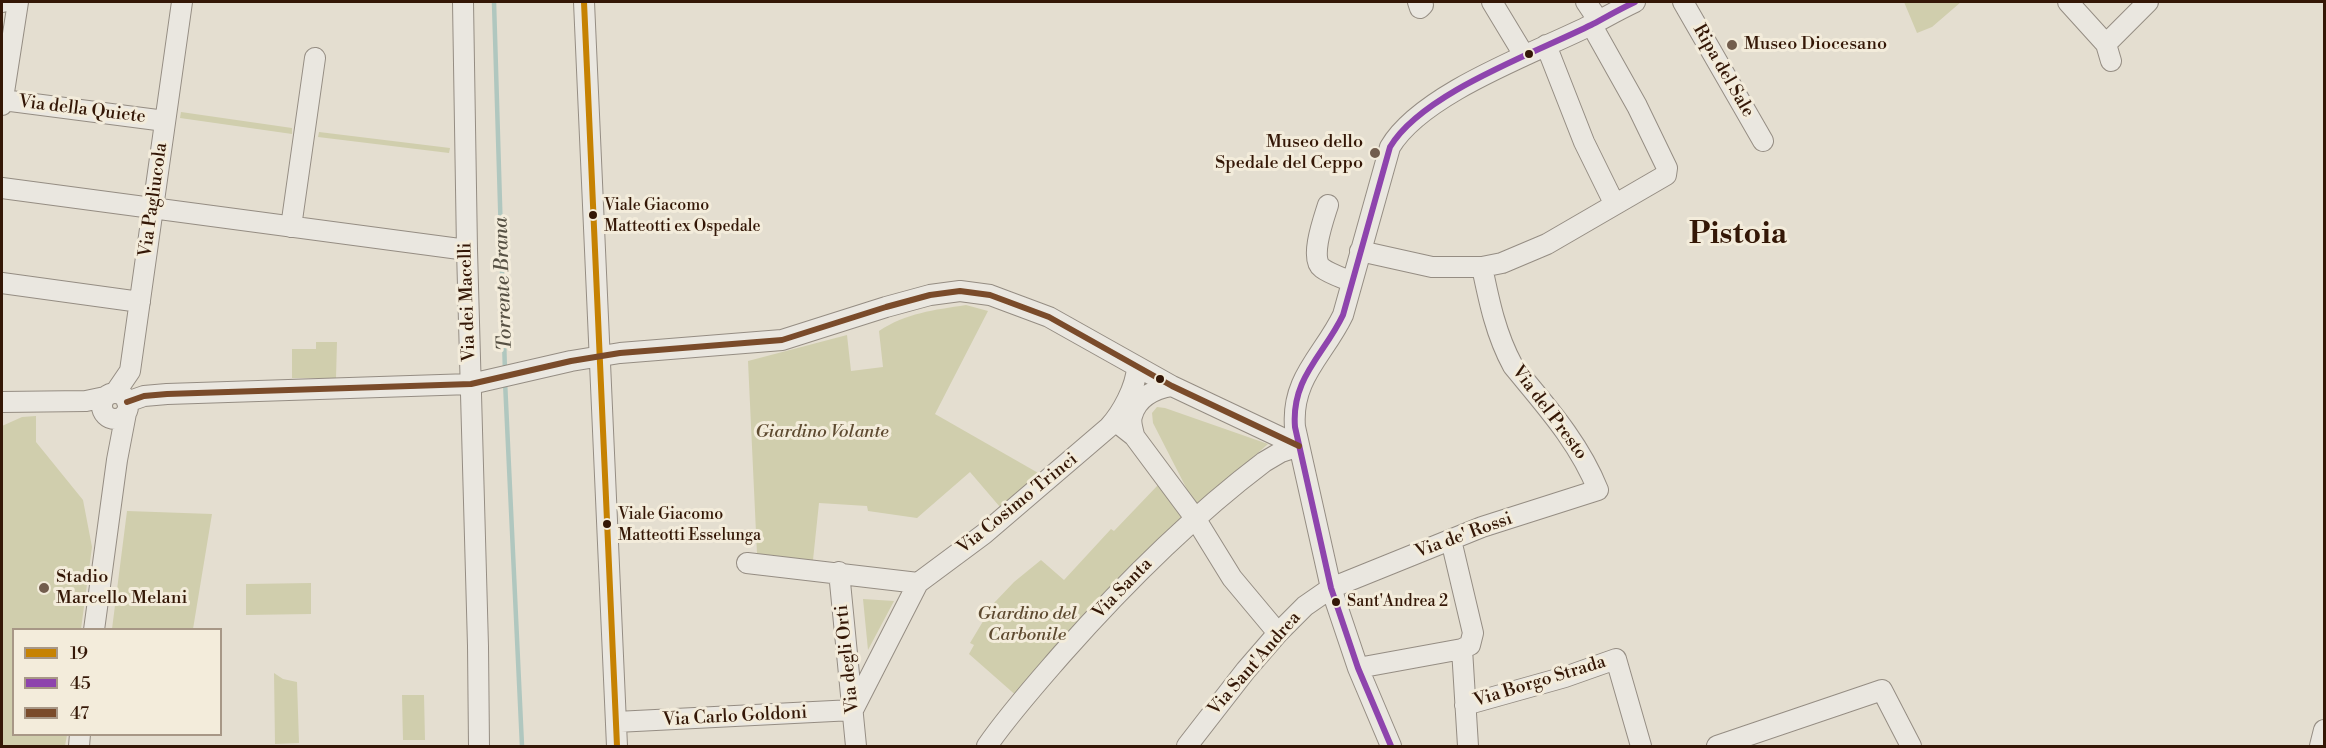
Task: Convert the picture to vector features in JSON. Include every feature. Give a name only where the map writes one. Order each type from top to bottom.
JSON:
[{"type":"street","points":[[2,102],[8,2]]},
{"type":"street","name":"Via Pagliucola","points":[[116,405],[130,371],[182,2]]},
{"type":"street","name":"Via dei Macelli","points":[[463,2],[467,250],[480,382],[479,747]]},
{"type":"street","points":[[584,2],[617,747]]},
{"type":"street","points":[[1492,2],[1524,55]]},
{"type":"street","points":[[1360,251],[1432,267],[1482,267],[1502,263],[1547,244],[1664,176],[1667,168],[1586,2]]},
{"type":"street","points":[[1391,747],[1358,668],[1331,588],[1299,446],[1294,415],[1298,392],[1303,378],[1337,328],[1390,147],[1407,125],[1462,87],[1635,2]]},
{"type":"street","name":"Ripa del Sale","points":[[1683,2],[1763,141]]},
{"type":"street","points":[[2068,2],[2109,52],[2148,2]]},
{"type":"street","points":[[1546,45],[1584,142],[1614,203]]},
{"type":"street","points":[[291,226],[315,58]]},
{"type":"street","name":"Via della Quiete","points":[[2,102],[165,121]]},
{"type":"street","points":[[2,188],[467,250]]},
{"type":"street","points":[[1328,204],[1317,251],[1317,262],[1323,269],[1352,282]]},
{"type":"street","name":"Via del Presto","points":[[1482,267],[1499,336],[1513,366],[1571,438],[1591,471],[1598,489]]},
{"type":"street","points":[[2,282],[140,302]]},
{"type":"street","points":[[2,402],[86,401],[116,405],[148,396],[480,382],[571,361],[620,353],[782,340],[886,307],[930,295],[960,291],[990,295],[1049,317],[1172,386],[1299,446]]},
{"type":"street","points":[[1137,367],[1133,384],[1115,421],[1134,436],[1195,518],[1232,578],[1278,633]]},
{"type":"street","points":[[130,371],[137,385],[148,396]]},
{"type":"street","points":[[1134,436],[1132,417],[1140,404],[1151,391],[1172,386]]},
{"type":"street","points":[[94,628],[117,460],[116,405]]},
{"type":"street","name":"Via Cosimo Trinci","points":[[853,710],[918,583],[984,534],[1115,421]]},
{"type":"street","name":"Via Santa","points":[[987,747],[1032,689],[1118,592],[1195,518],[1264,462],[1281,452],[1299,446]]},
{"type":"street","name":"Via de' Rossi","points":[[1331,588],[1482,527],[1598,489]]},
{"type":"street","points":[[1358,668],[1462,649],[1473,641],[1451,540]]},
{"type":"street","points":[[747,562],[918,583]]},
{"type":"street","name":"Via degli Orti","points":[[839,572],[856,747]]},
{"type":"street","name":"Via Sant'Andrea","points":[[1187,747],[1246,670],[1278,633],[1305,606],[1331,588]]},
{"type":"street","points":[[1462,649],[1468,747]]},
{"type":"street","name":"Via Borgo Strada","points":[[1465,705],[1616,659],[1641,747]]},
{"type":"street","points":[[1721,746],[1882,690],[1911,747]]},
{"type":"street","name":"Via Carlo Goldoni","points":[[616,722],[853,710]]},
{"type":"street","points":[[2320,747],[2325,730]]},
{"type":"green space","points":[[1904,2],[1961,2],[1932,27],[1917,33]]},
{"type":"green space","points":[[181,112],[292,128],[292,134],[180,118]]},
{"type":"green space","points":[[319,132],[450,148],[449,153],[318,137]]},
{"type":"green space","name":"Giardino Volante","points":[[966,305],[988,311],[935,414],[1040,474],[1000,507],[970,472],[917,518],[868,511],[867,506],[819,503],[813,560],[757,554],[748,361],[847,335],[851,371],[883,367],[879,331],[910,316]]},
{"type":"green space","points":[[316,342],[337,342],[336,378],[292,378],[292,349],[316,349]]},
{"type":"green space","points":[[1157,407],[1268,444],[1196,507],[1153,423],[1152,413]]},
{"type":"green space","name":"Stadio Marcello Melani","points":[[36,416],[36,442],[83,500],[92,547],[81,628],[12,628],[12,736],[67,736],[65,746],[2,746],[2,426],[22,417]]},
{"type":"green space","name":"Giardino del Carbonile","points":[[1158,485],[1182,511],[1180,522],[1019,698],[969,654],[974,645],[970,643],[994,603],[1014,582],[1041,560],[1064,580],[1111,529],[1114,531]]},
{"type":"green space","points":[[127,511],[212,514],[193,628],[112,628]]},
{"type":"green space","points":[[311,583],[311,614],[246,615],[246,584]]},
{"type":"green space","points":[[863,599],[894,601],[868,650]]},
{"type":"green space","points":[[274,673],[283,679],[297,682],[299,743],[275,744]]},
{"type":"green space","points":[[402,695],[424,695],[425,740],[403,740]]},
{"type":"waterway","name":"Torrente Brana","points":[[494,2],[505,372]]},
{"type":"waterway","name":"Torrente Brana","points":[[505,381],[522,746]]},
{"type":"transit line","name":"19","points":[[584,2],[617,746]]},
{"type":"transit line","name":"45","points":[[1391,746],[1358,668],[1331,588],[1295,427],[1298,394],[1310,368],[1343,315],[1390,147],[1406,127],[1427,109],[1482,76],[1635,2]]},
{"type":"transit line","name":"47","points":[[127,402],[144,396],[167,394],[471,384],[571,361],[620,353],[782,340],[886,307],[930,295],[960,291],[990,295],[1049,317],[1172,386],[1299,446]]},
{"type":"place","name":"Museo Diocesano","points":[[1732,45]]},
{"type":"place","name":"Museo dello Spedale del Ceppo","points":[[1375,153]]},
{"type":"place","name":"Viale Giacomo Matteotti ex Ospedale","points":[[593,215]]},
{"type":"place","name":"Viale Giacomo Matteotti Esselunga","points":[[607,524]]},
{"type":"place","name":"Stadio Marcello Melani","points":[[44,588]]},
{"type":"place","name":"Sant'Andrea 2","points":[[1336,602]]},
{"type":"district","name":"Pistoia","points":[[1738,236]]}]
